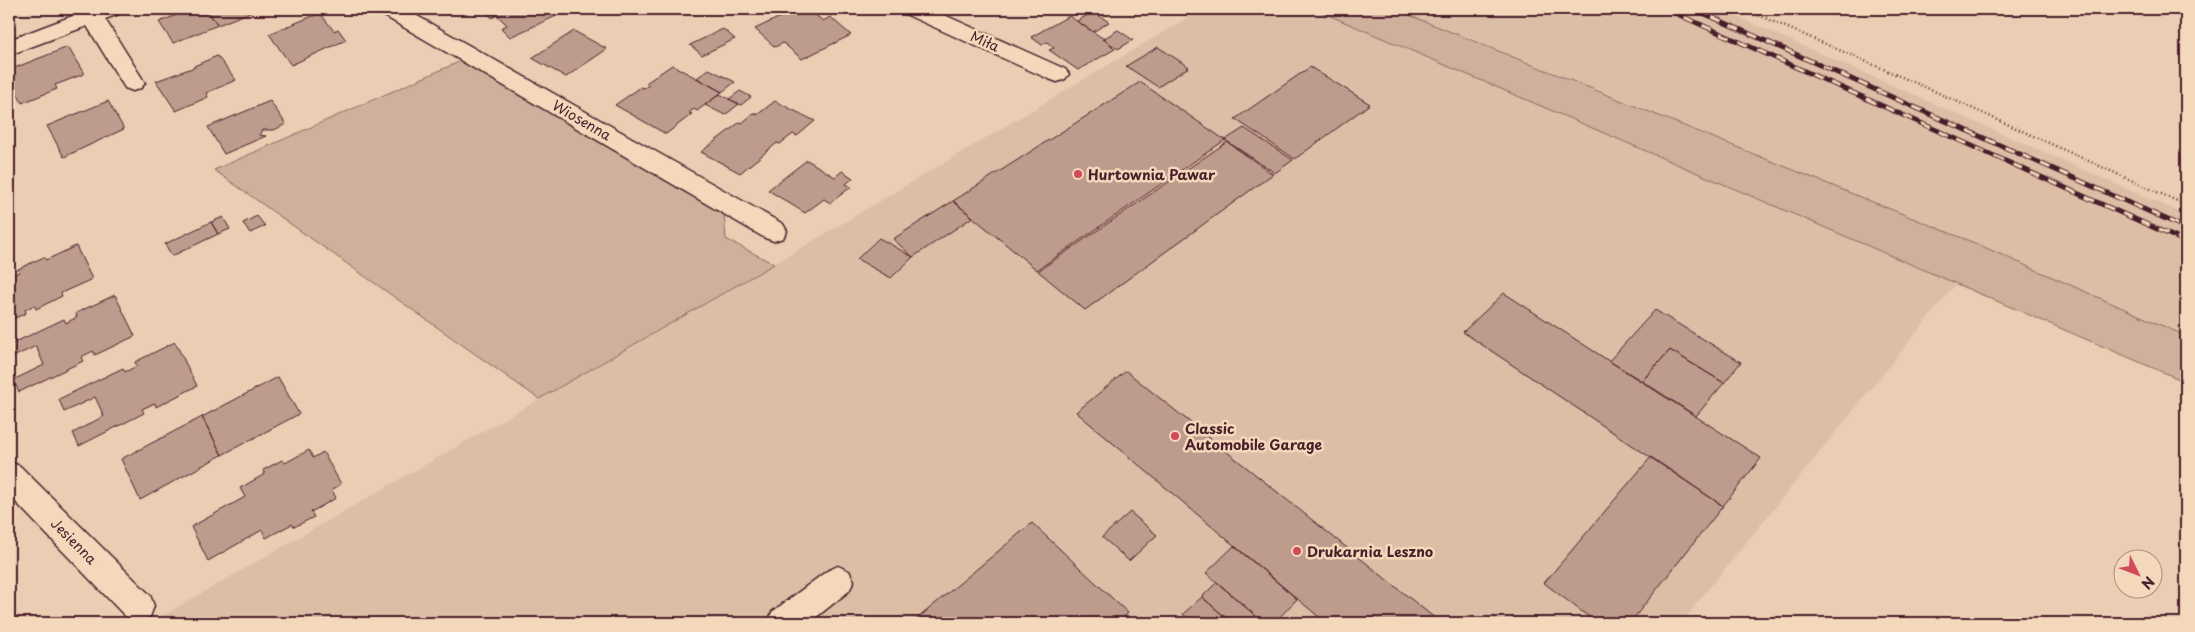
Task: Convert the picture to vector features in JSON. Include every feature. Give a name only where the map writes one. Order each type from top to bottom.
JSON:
[{"type":"street","name":"Wiosenna","points":[[389,9],[774,231]]},
{"type":"street","name":"Miła","points":[[913,9],[1057,74]]},
{"type":"street","points":[[9,48],[102,12],[133,83]]},
{"type":"street","name":"Jesienna","points":[[9,475],[138,606]]},
{"type":"street","points":[[784,623],[838,581]]},
{"type":"path","points":[[1744,9],[1925,87],[2186,205]]},
{"type":"shaded area","points":[[1202,9],[1720,9],[2186,215],[2186,379],[1955,285],[1681,623],[150,623],[774,264]]},
{"type":"shaded area","points":[[1314,9],[1394,9],[1977,244],[2186,336],[2186,382]]},
{"type":"shaded area","points":[[461,61],[724,212],[726,239],[774,264],[539,399],[214,170]]},
{"type":"building","points":[[181,9],[206,9],[218,25],[173,43],[159,22],[184,12]]},
{"type":"building","points":[[206,9],[258,9],[218,25]]},
{"type":"building","points":[[484,9],[563,9],[565,12],[510,37],[501,28],[507,25],[497,15],[492,18]]},
{"type":"building","points":[[797,9],[808,9],[823,21],[830,17],[851,35],[802,59],[783,43],[775,47],[755,29]]},
{"type":"building","points":[[1093,12],[1109,22],[1093,32],[1077,21]]},
{"type":"building","points":[[320,13],[334,31],[338,29],[346,40],[291,65],[269,34]]},
{"type":"building","points":[[1069,16],[1107,41],[1115,49],[1078,70],[1049,50],[1054,48],[1047,42],[1042,45],[1031,37]]},
{"type":"building","points":[[723,29],[735,39],[702,55],[690,45]]},
{"type":"building","points":[[1118,30],[1133,40],[1118,49],[1103,39]]},
{"type":"building","points":[[574,31],[607,49],[566,77],[532,58]]},
{"type":"building","points":[[68,47],[84,74],[55,85],[57,89],[22,103],[9,76],[9,70]]},
{"type":"building","points":[[1158,47],[1189,67],[1158,87],[1126,66]]},
{"type":"building","points":[[217,56],[236,80],[206,93],[208,97],[176,111],[156,81],[195,67]]},
{"type":"building","points":[[672,65],[722,92],[697,111],[694,109],[689,113],[692,114],[666,134],[615,105],[641,87],[644,88],[649,85],[646,83]]},
{"type":"building","points":[[1310,67],[1370,104],[1295,159],[1235,119]]},
{"type":"building","points":[[709,69],[735,82],[722,92],[697,78]]},
{"type":"building","points":[[1140,82],[1225,140],[1037,270],[953,201]]},
{"type":"building","points":[[740,91],[751,97],[741,105],[729,99]]},
{"type":"building","points":[[720,94],[739,104],[725,115],[705,105]]},
{"type":"building","points":[[108,101],[124,129],[64,157],[47,126]]},
{"type":"building","points":[[270,101],[286,124],[274,130],[262,130],[259,135],[266,136],[224,154],[208,127]]},
{"type":"building","points":[[775,101],[815,121],[797,136],[793,134],[780,144],[777,143],[740,173],[701,152],[740,122],[742,123],[754,113],[757,115]]},
{"type":"building","points":[[1244,128],[1293,160],[1275,173],[1225,140]]},
{"type":"building","points":[[1227,142],[1273,174],[1085,310],[1038,271]]},
{"type":"building","points":[[807,160],[835,177],[842,171],[853,178],[846,184],[851,187],[830,203],[824,199],[805,213],[768,190]]},
{"type":"building","points":[[953,201],[973,217],[913,257],[893,239]]},
{"type":"building","points":[[257,216],[265,226],[250,233],[243,223]]},
{"type":"building","points":[[223,217],[230,229],[218,234],[211,222]]},
{"type":"building","points":[[211,222],[218,234],[172,256],[165,244]]},
{"type":"building","points":[[879,238],[913,257],[891,278],[857,259]]},
{"type":"building","points":[[76,246],[92,279],[61,293],[62,296],[36,309],[34,305],[25,310],[26,313],[9,321],[9,273],[10,276],[19,272],[18,269],[44,257],[46,260]]},
{"type":"building","points":[[1504,293],[1761,458],[1723,506],[1463,332]]},
{"type":"building","points":[[115,295],[135,336],[95,355],[93,351],[81,357],[83,361],[19,392],[13,380],[44,365],[36,346],[9,359],[9,345],[64,319],[66,323],[77,317],[76,313]]},
{"type":"building","points":[[1655,310],[1741,362],[1724,383],[1670,350],[1642,381],[1609,361]]},
{"type":"building","points":[[175,342],[197,386],[156,407],[155,403],[142,409],[144,413],[79,446],[73,433],[104,416],[95,397],[64,412],[59,399],[123,368],[125,372],[137,366],[135,362]]},
{"type":"building","points":[[1670,350],[1724,383],[1696,416],[1642,381]]},
{"type":"building","points":[[1126,371],[1441,623],[1326,623],[1076,412]]},
{"type":"building","points":[[278,377],[299,414],[222,455],[202,417]]},
{"type":"building","points":[[202,417],[222,455],[140,500],[121,459]]},
{"type":"building","points":[[309,450],[313,458],[323,452],[341,484],[332,490],[336,498],[311,512],[314,517],[294,527],[292,524],[266,538],[262,530],[208,561],[191,527],[245,497],[240,488],[265,474],[263,470],[282,460],[285,463]]},
{"type":"building","points":[[1651,457],[1723,506],[1630,623],[1597,623],[1544,583]]},
{"type":"building","points":[[1130,512],[1157,535],[1129,561],[1102,537]]},
{"type":"building","points":[[1032,523],[1128,613],[1117,623],[912,623]]},
{"type":"building","points":[[1234,546],[1297,599],[1274,623],[1264,623],[1206,573]]},
{"type":"building","points":[[1217,582],[1264,623],[1232,623],[1202,597]]},
{"type":"building","points":[[1202,597],[1232,623],[1193,623],[1183,614]]},
{"type":"railway","points":[[1666,9],[2186,242]]},
{"type":"railway","points":[[1694,9],[2186,228]]},
{"type":"place","name":"Hurtownia Pawar","points":[[1078,174]]},
{"type":"place","name":"Classic Automobile Garage","points":[[1175,436]]},
{"type":"place","name":"Drukarnia Leszno","points":[[1297,551]]}]
